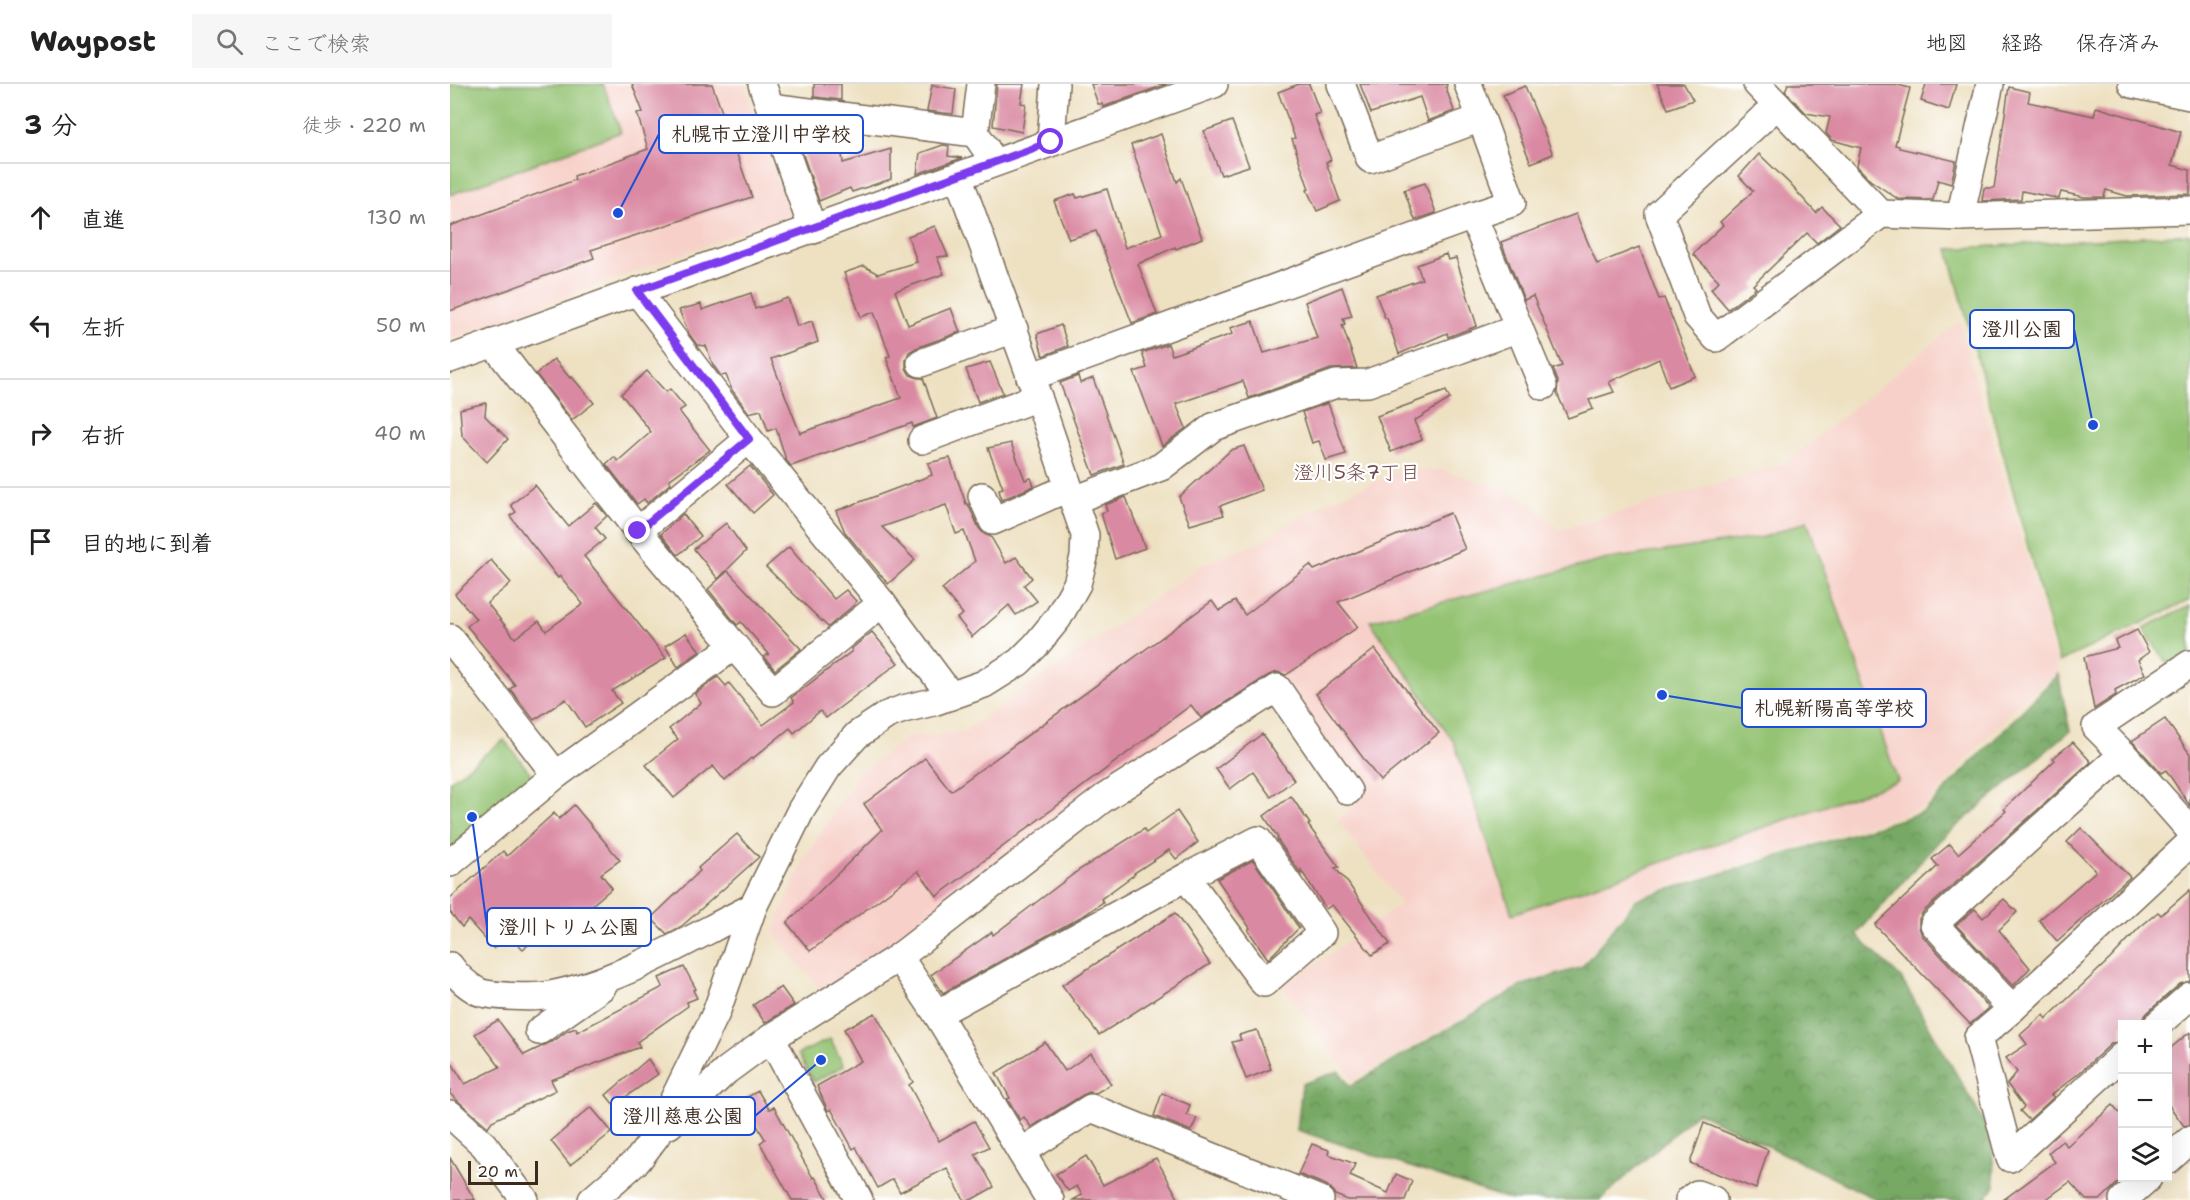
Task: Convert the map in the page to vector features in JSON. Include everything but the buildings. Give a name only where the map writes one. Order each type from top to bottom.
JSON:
[{"type":"street","points":[[975,134],[981,84]]},
{"type":"street","points":[[1051,142],[1055,84]]},
{"type":"street","points":[[450,358],[813,230],[1214,84]]},
{"type":"street","points":[[1341,84],[1370,159],[1481,118]]},
{"type":"street","points":[[922,440],[1034,387],[1473,216],[1512,203],[1468,84]]},
{"type":"street","points":[[1757,84],[1881,214]]},
{"type":"street","points":[[1960,217],[1990,84]]},
{"type":"street","points":[[2132,84],[2190,96]]},
{"type":"street","points":[[813,230],[766,95],[975,134],[996,162]]},
{"type":"street","points":[[1777,105],[1659,214],[1698,316],[1716,338],[1881,214],[1960,217],[2190,210]]},
{"type":"street","points":[[656,1136],[716,1013],[753,907],[801,810],[828,767],[857,735],[887,715],[984,684],[1019,662],[1058,618],[1077,584],[1084,557],[1084,535],[1014,329],[958,176]]},
{"type":"street","points":[[1473,216],[1543,386]]},
{"type":"street","points":[[637,291],[749,439],[882,603],[951,696]]},
{"type":"street","points":[[982,496],[993,521],[1071,494],[1161,467],[1214,427],[1336,384],[1368,383],[1519,328]]},
{"type":"street","points":[[921,363],[1014,329]]},
{"type":"street","points":[[493,343],[638,531],[773,692],[882,603]]},
{"type":"street","points":[[638,531],[749,439]]},
{"type":"street","points":[[450,638],[556,775]]},
{"type":"street","points":[[450,863],[556,775],[734,646]]},
{"type":"street","points":[[2190,664],[2096,727],[2123,754],[2190,831]]},
{"type":"street","points":[[592,1200],[638,1160],[656,1136],[726,1071],[771,1038],[899,957],[1104,798],[1277,688],[1348,791]]},
{"type":"street","points":[[2012,1009],[1934,924],[2123,754]]},
{"type":"street","points":[[938,1014],[1186,876],[1258,840],[1322,933],[1264,982],[1186,876]]},
{"type":"street","points":[[2118,1060],[2010,1158],[1978,1038],[2190,843]]},
{"type":"street","points":[[450,966],[478,992],[514,997],[549,996],[629,969],[753,907]]},
{"type":"street","points":[[899,957],[938,1014],[1050,1200]]},
{"type":"street","points":[[539,1031],[629,969]]},
{"type":"street","points":[[2163,1020],[2190,996]]},
{"type":"street","points":[[771,1038],[860,1200]]},
{"type":"street","points":[[1021,1152],[1091,1108],[1320,1200]]},
{"type":"street","points":[[450,1114],[484,1145],[525,1200]]},
{"type":"street","points":[[2172,1156],[2190,1140]]},
{"type":"street","points":[[2123,1200],[2149,1186]]},
{"type":"street","points":[[1689,1200],[1697,1194],[1713,1200]]},
{"type":"shaded area","points":[[450,84],[744,84],[788,210],[786,216],[450,339]]},
{"type":"shaded area","points":[[1959,322],[2059,671],[2016,705],[1924,808],[1635,897],[1580,965],[1523,983],[1353,1080],[1283,987],[1401,904],[1338,821],[1364,794],[1290,686],[832,1003],[773,932],[803,861],[860,772],[908,737],[964,732],[1202,565],[1256,544],[1321,505],[1399,471],[1440,470],[1499,487],[1530,502],[1559,530],[1784,464]]},
{"type":"green space","points":[[450,84],[603,84],[621,132],[450,195]]},
{"type":"green space","points":[[2190,234],[2190,600],[2059,662],[1948,249]]},
{"type":"green space","points":[[1807,521],[1898,781],[1512,914],[1454,742],[1370,621],[1608,559],[1764,537]]},
{"type":"green space","points":[[2190,606],[2190,662],[2173,673],[2143,628]]},
{"type":"green space","points":[[2058,674],[2070,731],[1940,840],[1856,935],[1901,978],[1991,1134],[1995,1186],[1984,1200],[1878,1200],[1698,1112],[1600,1200],[1511,1200],[1297,1130],[1302,1084],[1339,1071],[1350,1086],[1523,985],[1582,967],[1637,899],[1924,812]]},
{"type":"green space","points":[[504,740],[539,784],[450,850],[450,781]]},
{"type":"green space","points":[[830,1039],[844,1066],[814,1082],[798,1054]]},
{"type":"place","name":"札幌市立澄川中学校","points":[[618,213]]},
{"type":"place","name":"澄川公園","points":[[2093,425]]},
{"type":"place","name":"札幌新陽高等学校","points":[[1662,695]]},
{"type":"place","name":"澄川トリム公園","points":[[472,817]]},
{"type":"place","name":"澄川慈恵公園","points":[[821,1060]]},
{"type":"district","name":"澄川5条7丁目","points":[[1357,472]]},
{"type":"route","points":[[638,531],[749,439],[637,291],[813,230],[1051,142]]}]
